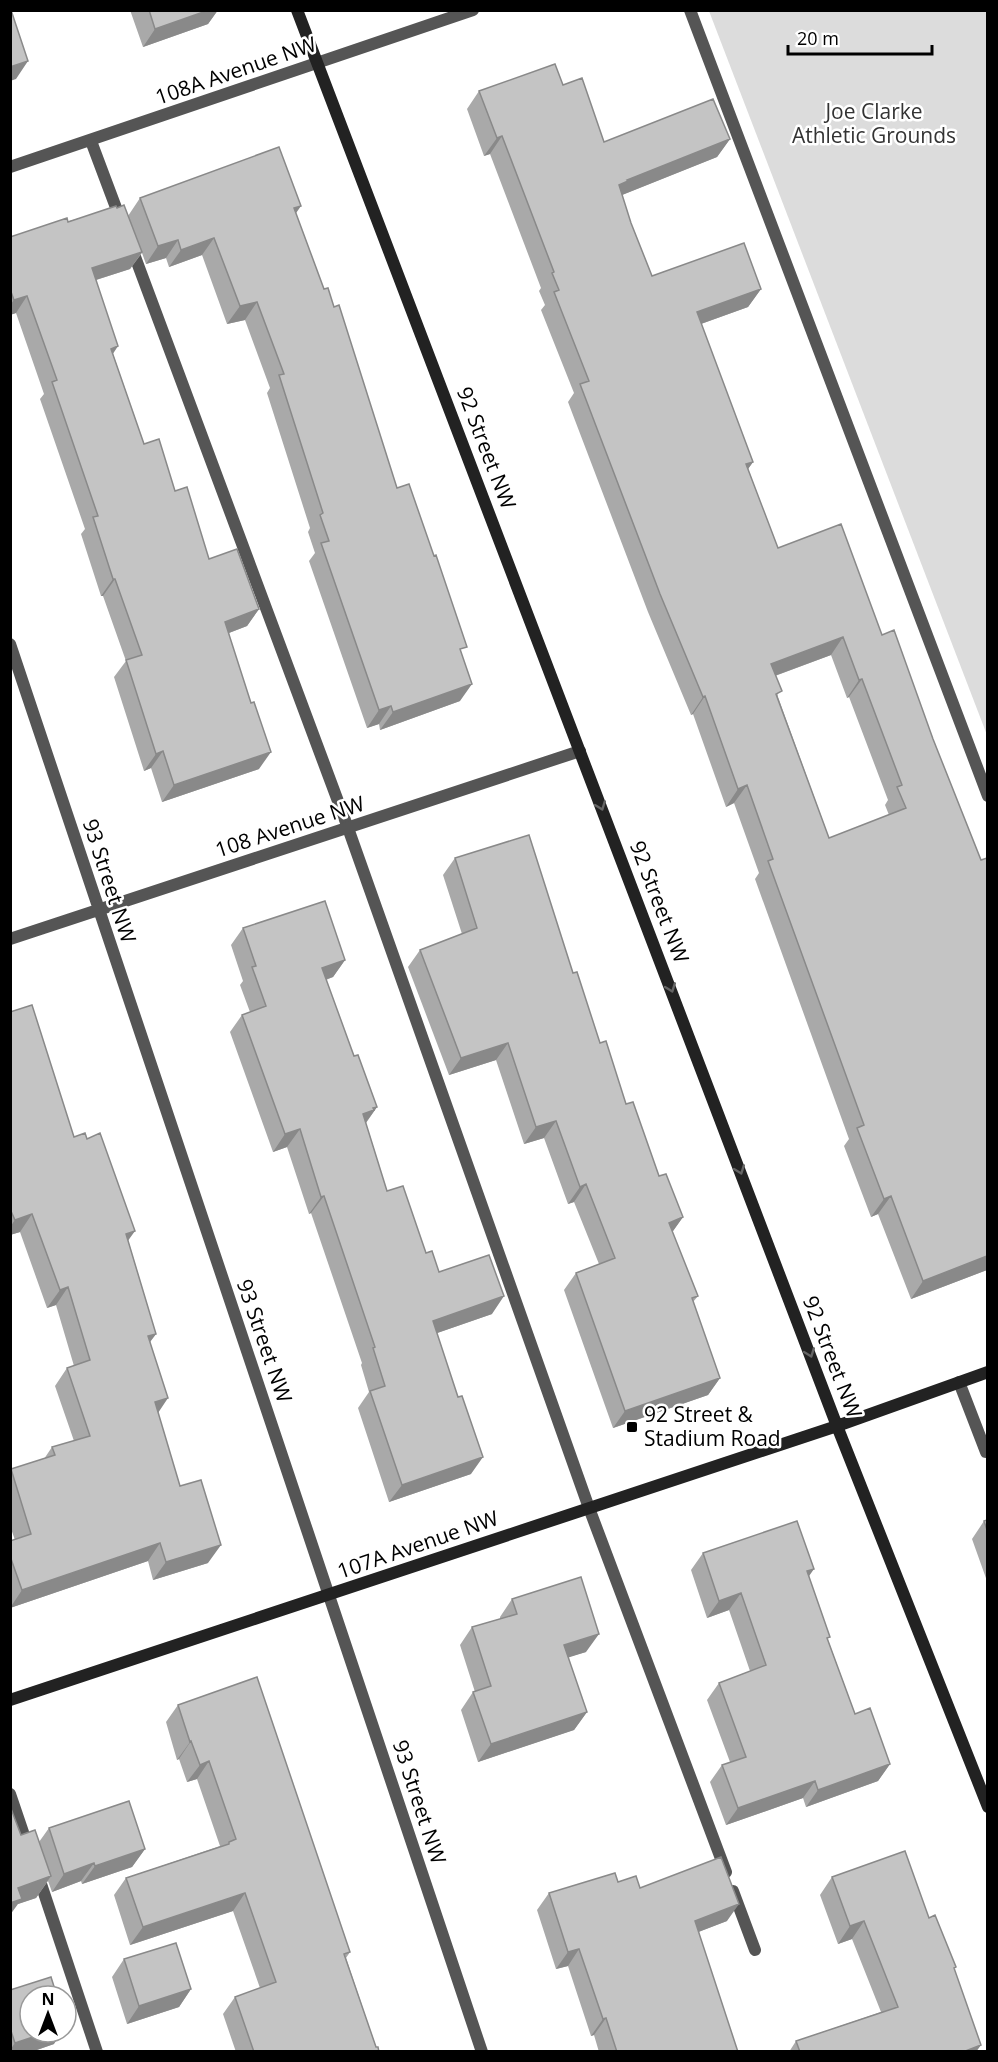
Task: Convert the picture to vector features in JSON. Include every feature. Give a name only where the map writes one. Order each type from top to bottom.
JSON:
[{"type":"street","name":"92 Street NW","points":[[297,10],[837,1426],[987,1807]]},
{"type":"street","name":"108A Avenue NW","points":[[10,167],[472,10]]},
{"type":"street","points":[[690,10],[987,796]]},
{"type":"street","points":[[91,141],[348,828],[589,1508],[755,1950]]},
{"type":"street","name":"93 Street NW","points":[[10,644],[482,2052]]},
{"type":"street","name":"108 Avenue NW","points":[[10,939],[580,751]]},
{"type":"street","name":"107A Avenue NW","points":[[10,1700],[837,1426],[987,1372]]},
{"type":"street","points":[[959,1382],[987,1452]]},
{"type":"street","points":[[10,1794],[97,2052]]},
{"type":"green space","name":"Joe Clarke Athletic Grounds","points":[[709,11],[987,11],[987,735]]},
{"type":"building","points":[[10,10],[28,61],[10,67]]},
{"type":"building","points":[[149,10],[209,10],[155,29]]},
{"type":"building","points":[[555,64],[563,85],[582,78],[604,142],[713,99],[730,139],[619,185],[652,276],[744,243],[761,289],[697,312],[753,462],[746,464],[778,548],[841,524],[882,635],[894,630],[933,739],[981,860],[987,858],[987,1256],[923,1281],[891,1196],[884,1199],[857,1128],[864,1125],[768,861],[773,859],[747,785],[738,789],[705,696],[703,697],[660,594],[580,384],[589,381],[554,292],[559,290],[552,273],[554,272],[502,136],[497,138],[479,91]],"holes":[[[843,637],[859,680],[862,679],[902,785],[897,787],[906,808],[829,838],[776,694],[782,691],[771,664]]]},
{"type":"building","points":[[279,147],[301,206],[294,208],[324,289],[328,288],[334,307],[339,305],[397,488],[409,484],[467,647],[460,649],[472,684],[393,712],[391,706],[379,710],[321,543],[329,541],[320,515],[323,513],[279,375],[284,374],[257,302],[240,306],[214,238],[181,250],[178,240],[158,246],[140,198]]},
{"type":"building","points":[[124,205],[142,252],[92,268],[118,346],[111,349],[144,444],[159,439],[175,491],[187,487],[209,559],[237,549],[259,609],[225,622],[251,703],[254,702],[271,752],[174,785],[163,751],[156,754],[126,660],[142,655],[115,579],[113,579],[93,517],[98,516],[52,382],[57,380],[27,296],[14,300],[10,289],[10,237],[67,218],[68,222]]},
{"type":"building","points":[[529,835],[573,973],[577,972],[600,1043],[606,1041],[626,1104],[633,1102],[659,1176],[666,1174],[683,1217],[669,1223],[698,1296],[692,1298],[720,1378],[625,1411],[576,1273],[615,1258],[586,1184],[580,1187],[556,1121],[536,1127],[508,1043],[461,1058],[420,950],[477,928],[455,858]]},
{"type":"building","points":[[325,901],[345,960],[322,968],[354,1056],[358,1055],[377,1107],[363,1114],[387,1191],[403,1186],[426,1253],[432,1251],[439,1272],[489,1255],[504,1296],[433,1321],[458,1397],[462,1396],[483,1457],[402,1485],[370,1391],[385,1386],[373,1348],[375,1347],[324,1196],[321,1197],[300,1129],[285,1134],[242,1015],[266,1006],[252,967],[256,966],[243,928]]},
{"type":"building","points":[[32,1005],[74,1137],[85,1133],[87,1139],[100,1133],[135,1231],[126,1234],[156,1334],[148,1336],[168,1398],[155,1402],[180,1486],[201,1480],[221,1545],[166,1562],[160,1543],[22,1590],[10,1556],[10,1541],[31,1534],[11,1469],[55,1455],[52,1447],[90,1436],[67,1368],[90,1360],[68,1287],[60,1290],[32,1214],[15,1220],[10,1209],[10,1012]]},
{"type":"building","points":[[797,1521],[814,1569],[807,1571],[830,1637],[827,1638],[855,1714],[870,1708],[890,1764],[818,1790],[815,1781],[738,1808],[722,1765],[746,1757],[719,1683],[766,1665],[741,1593],[719,1601],[703,1553]]},
{"type":"building","points":[[581,1577],[599,1634],[564,1645],[587,1712],[491,1744],[473,1692],[491,1686],[472,1627],[517,1614],[512,1599]]},
{"type":"building","points":[[257,1677],[350,1952],[344,1954],[379,2052],[254,2052],[235,1997],[276,1982],[245,1893],[143,1927],[126,1878],[229,1844],[236,1839],[209,1761],[200,1765],[178,1705]]},
{"type":"building","points":[[129,1801],[145,1849],[64,1874],[49,1828]]},
{"type":"building","points":[[10,1806],[21,1835],[35,1830],[51,1876],[18,1888],[22,1899],[10,1903]]},
{"type":"building","points":[[905,1851],[929,1918],[935,1915],[956,1967],[954,1968],[981,2045],[963,2052],[800,2052],[796,2041],[898,2007],[864,1921],[850,1926],[832,1877]]},
{"type":"building","points":[[721,1857],[739,1904],[695,1921],[738,2052],[617,2052],[579,1949],[568,1952],[549,1893],[615,1873],[618,1882],[636,1876],[640,1888]]},
{"type":"building","points":[[176,1943],[191,1989],[139,2006],[124,1959]]},
{"type":"building","points":[[51,1977],[53,1984],[29,1984]]},
{"type":"building","points":[[18,1987],[18,2042],[15,2043],[10,2028],[10,1990]]},
{"type":"place","name":"92 Street & Stadium Road","points":[[632,1427]]}]
